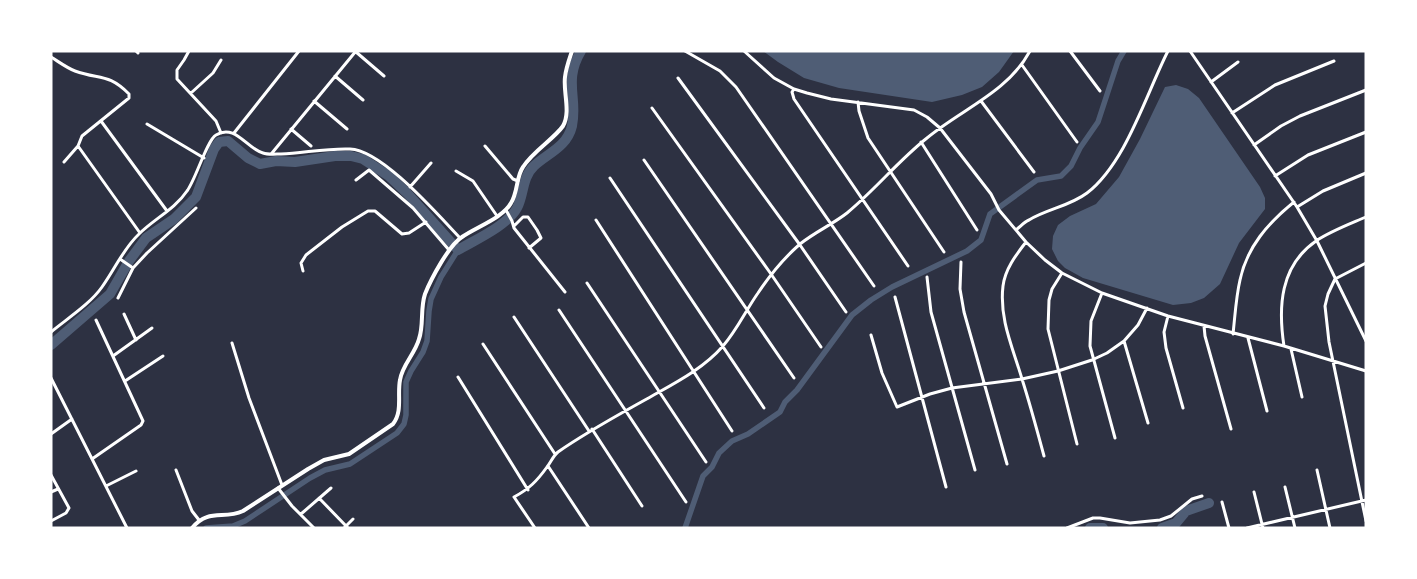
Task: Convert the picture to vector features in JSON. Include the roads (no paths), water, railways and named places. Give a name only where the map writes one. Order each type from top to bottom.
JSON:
[{"type":"street","points":[[189,51],[176,72],[177,79],[216,122],[221,133]]},
{"type":"street","points":[[234,134],[299,51]]},
{"type":"street","points":[[272,154],[356,51],[384,76]]},
{"type":"street","points":[[192,528],[199,520],[209,515],[234,515],[324,460],[349,454],[393,424],[398,418],[400,378],[420,337],[425,294],[450,248],[458,240],[506,210],[511,203],[522,168],[563,126],[566,109],[564,78],[572,51]]},
{"type":"street","points":[[685,51],[720,71],[736,87],[874,286]]},
{"type":"street","points":[[744,51],[774,78],[794,88],[831,99],[914,110],[927,117],[940,128],[1026,242],[1062,273],[1102,293],[1168,316],[1284,346],[1366,371]]},
{"type":"street","points":[[535,528],[514,497],[528,490],[548,466],[555,454],[591,430],[708,362],[723,346],[771,274],[800,245],[846,213],[921,142],[1002,86],[1022,66],[1030,51]]},
{"type":"street","points":[[1070,51],[1100,91]]},
{"type":"street","points":[[1017,230],[1028,220],[1078,199],[1095,186],[1112,165],[1125,143],[1168,51]]},
{"type":"street","points":[[1190,51],[1294,202],[1317,241],[1366,341]]},
{"type":"street","points":[[51,57],[77,72],[104,77],[115,82],[129,94],[129,98],[82,136],[78,146],[64,162]]},
{"type":"street","points":[[191,93],[213,73],[221,60]]},
{"type":"street","points":[[1232,114],[1275,85],[1334,61]]},
{"type":"street","points":[[1210,82],[1238,62]]},
{"type":"street","points":[[1022,66],[1077,142]]},
{"type":"street","points":[[335,76],[363,100]]},
{"type":"street","points":[[678,78],[800,245],[846,312]]},
{"type":"street","points":[[794,88],[792,92],[794,98],[908,266]]},
{"type":"street","points":[[1254,145],[1281,126],[1300,116],[1366,90]]},
{"type":"street","points":[[314,101],[347,129]]},
{"type":"street","points":[[981,101],[1034,172]]},
{"type":"street","points":[[858,102],[860,117],[868,138],[944,252]]},
{"type":"street","points":[[652,108],[771,274],[820,347]]},
{"type":"street","points":[[101,121],[167,211]]},
{"type":"street","points":[[148,124],[204,158]]},
{"type":"street","points":[[291,129],[311,146]]},
{"type":"street","points":[[1276,176],[1308,155],[1366,132]]},
{"type":"street","points":[[51,332],[93,297],[102,287],[128,245],[140,232],[181,200],[188,191],[215,135],[221,133],[234,134],[254,149],[263,153],[294,154],[350,148],[363,152],[394,171],[458,240]]},
{"type":"street","points":[[921,142],[977,230]]},
{"type":"street","points":[[78,146],[140,232]]},
{"type":"street","points":[[485,146],[513,179],[518,181]]},
{"type":"street","points":[[644,160],[794,378]]},
{"type":"street","points":[[410,187],[432,163]]},
{"type":"street","points":[[356,180],[369,170],[413,208],[450,248]]},
{"type":"street","points":[[456,171],[473,182],[497,216]]},
{"type":"street","points":[[1297,207],[1323,191],[1366,173]]},
{"type":"street","points":[[610,178],[764,408]]},
{"type":"street","points":[[1232,334],[1240,280],[1246,260],[1256,240],[1271,222],[1294,202]]},
{"type":"street","points":[[118,298],[132,268],[196,208]]},
{"type":"street","points":[[506,210],[514,228],[565,292]]},
{"type":"street","points":[[303,271],[301,263],[306,255],[342,227],[368,211],[376,213],[402,234],[407,234],[426,222]]},
{"type":"street","points":[[514,226],[523,217],[528,217],[537,230],[541,238],[529,248]]},
{"type":"street","points":[[1284,346],[1280,312],[1288,274],[1306,250],[1317,241],[1366,217]]},
{"type":"street","points":[[596,220],[732,431]]},
{"type":"street","points":[[1026,242],[1010,263],[1003,284],[1002,305],[1005,328],[1022,378],[1044,456]]},
{"type":"street","points":[[120,259],[132,268]]},
{"type":"street","points":[[961,262],[960,289],[964,312],[1007,464]]},
{"type":"street","points":[[1366,263],[1335,279],[1325,306],[1325,319],[1333,362],[1366,521]]},
{"type":"street","points":[[1062,273],[1052,289],[1047,317],[1050,338],[1077,444]]},
{"type":"street","points":[[927,277],[931,312],[975,470]]},
{"type":"street","points":[[587,283],[706,462]]},
{"type":"street","points":[[1102,293],[1091,321],[1090,346],[1092,360],[1115,438]]},
{"type":"street","points":[[895,297],[946,487]]},
{"type":"street","points":[[871,335],[882,373],[897,407],[952,388],[1058,371],[1092,360],[1124,342],[1138,325],[1147,308]]},
{"type":"street","points":[[559,310],[686,502]]},
{"type":"street","points":[[124,314],[136,340]]},
{"type":"street","points":[[1168,316],[1164,332],[1166,348],[1183,408]]},
{"type":"street","points":[[514,317],[642,506]]},
{"type":"street","points":[[92,459],[141,425],[143,421],[96,320]]},
{"type":"street","points":[[1204,326],[1205,336],[1231,429]]},
{"type":"street","points":[[113,356],[152,328]]},
{"type":"street","points":[[1248,338],[1266,410]]},
{"type":"street","points":[[1124,342],[1148,423]]},
{"type":"street","points":[[232,343],[249,398],[281,488],[288,501],[314,528]]},
{"type":"street","points":[[483,344],[555,454]]},
{"type":"street","points":[[1291,349],[1302,397]]},
{"type":"street","points":[[125,381],[163,356]]},
{"type":"street","points":[[458,377],[528,490]]},
{"type":"street","points":[[51,378],[127,528]]},
{"type":"street","points":[[51,434],[72,419]]},
{"type":"street","points":[[548,466],[588,528]]},
{"type":"street","points":[[176,470],[192,512],[199,520]]},
{"type":"street","points":[[1317,470],[1330,528]]},
{"type":"street","points":[[106,486],[136,471]]},
{"type":"street","points":[[51,475],[68,508],[68,511],[51,521]]},
{"type":"street","points":[[1286,487],[1296,528]]},
{"type":"street","points":[[301,514],[330,488]]},
{"type":"street","points":[[51,492],[58,489]]},
{"type":"street","points":[[1254,492],[1262,526]]},
{"type":"street","points":[[1067,528],[1093,518],[1130,523],[1164,518],[1178,512],[1192,499],[1202,496]]},
{"type":"street","points":[[319,498],[346,527],[352,519]]},
{"type":"street","points":[[1247,528],[1366,500]]},
{"type":"street","points":[[1222,502],[1229,528]]},
{"type":"water","points":[[763,51],[1014,51],[999,72],[982,87],[962,95],[932,102],[839,88],[804,78]]},
{"type":"water","points":[[1176,85],[1188,89],[1199,98],[1260,187],[1265,198],[1265,209],[1239,243],[1220,284],[1204,298],[1191,303],[1173,305],[1083,278],[1065,268],[1058,261],[1052,249],[1053,236],[1058,225],[1070,216],[1096,204],[1119,177],[1165,87]]},
{"type":"waterway","points":[[51,345],[110,294],[129,261],[146,238],[174,219],[196,197],[214,149],[219,142],[228,141],[248,158],[260,164],[276,161],[295,162],[335,156],[351,156],[363,159],[389,176],[407,193],[458,250],[490,232],[513,214],[519,203],[530,170],[556,149],[570,133],[573,116],[573,71],[581,51]]},
{"type":"waterway","points":[[685,528],[703,476],[712,467],[719,453],[732,441],[748,434],[780,412],[785,402],[797,390],[852,315],[892,287],[967,251],[981,240],[990,214],[1037,180],[1061,176],[1071,166],[1080,148],[1098,122],[1118,61],[1124,51]]},
{"type":"waterway","points":[[206,528],[233,526],[245,521],[310,478],[325,470],[350,464],[397,433],[404,424],[406,415],[406,382],[427,341],[431,299],[441,277],[458,250]]},
{"type":"waterway","points":[[1162,528],[1176,523],[1186,511],[1209,503]]},
{"type":"waterway","points":[[1090,528],[1103,528]]}]
